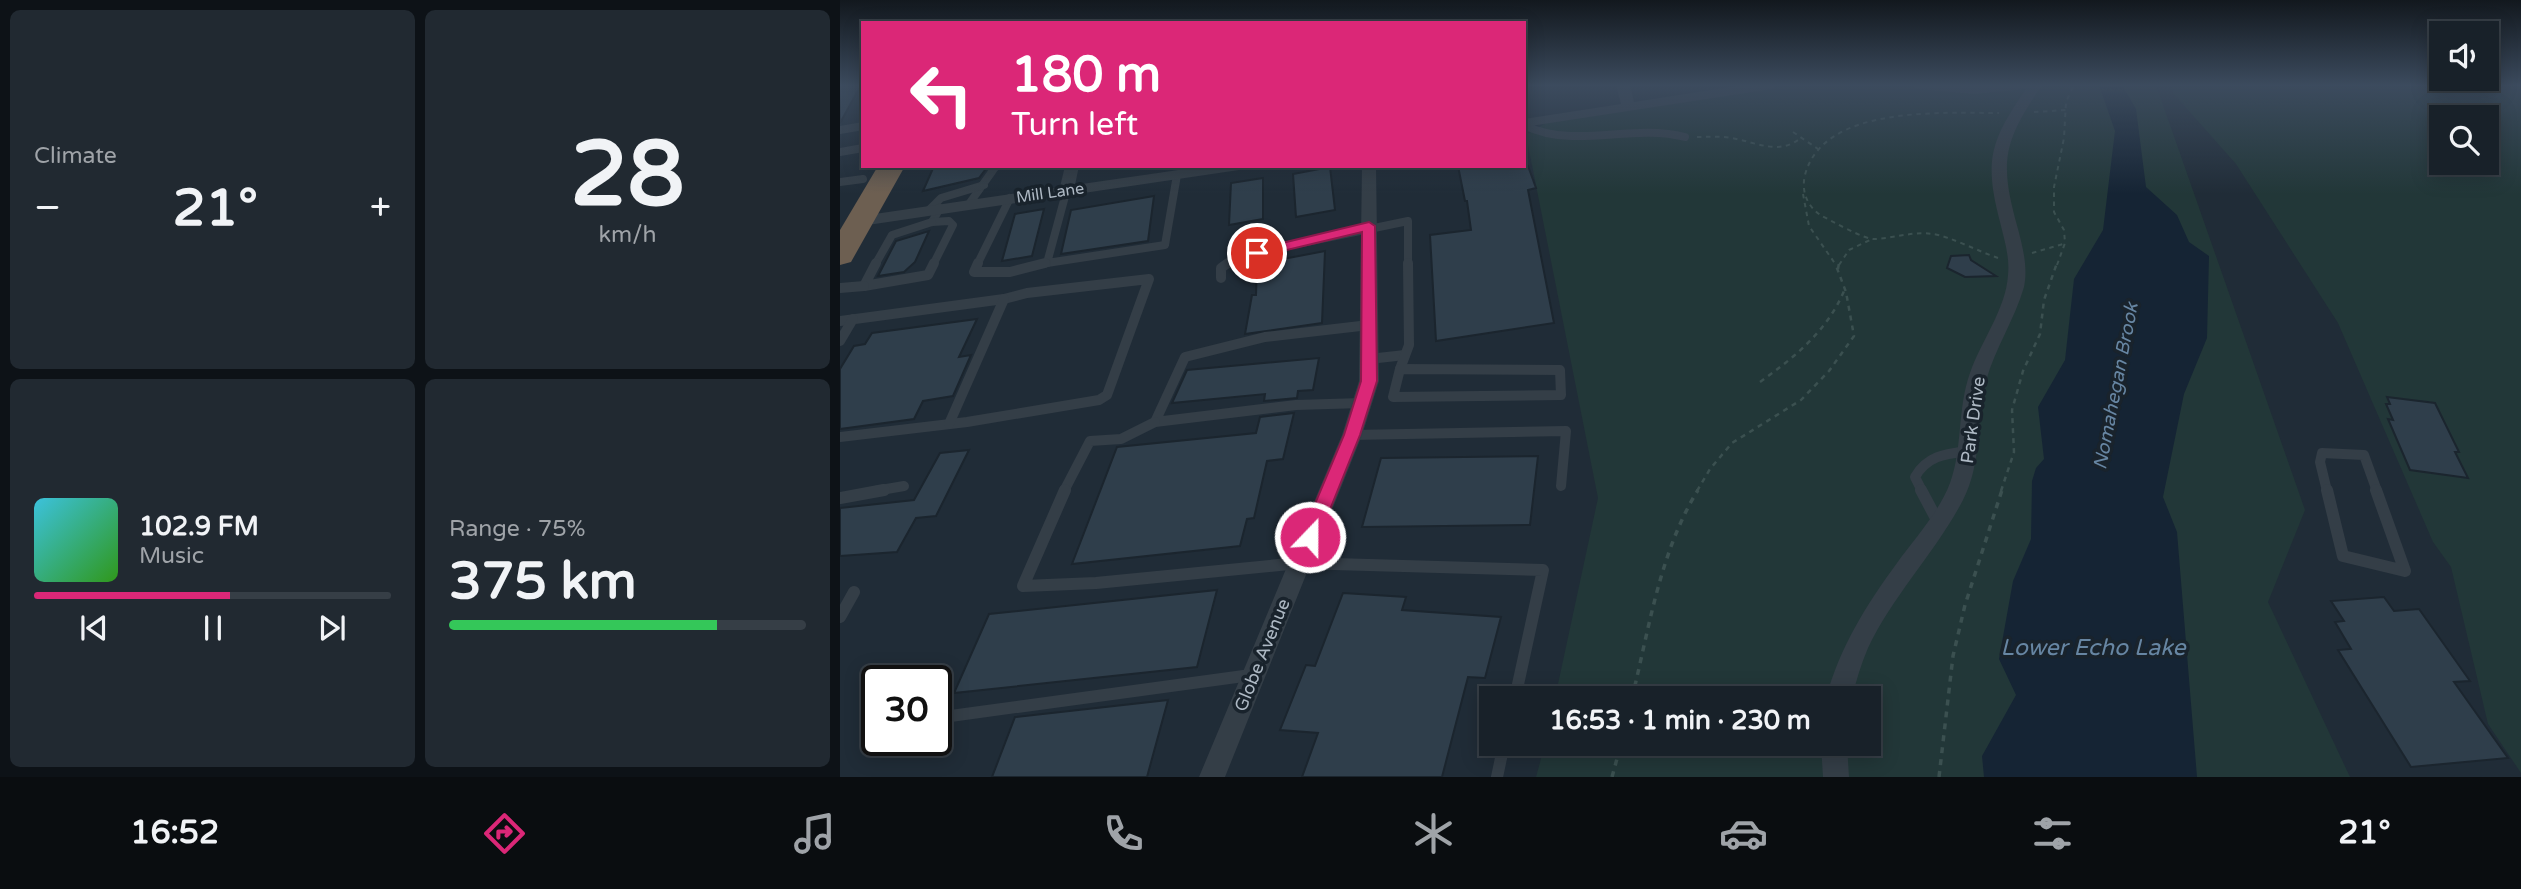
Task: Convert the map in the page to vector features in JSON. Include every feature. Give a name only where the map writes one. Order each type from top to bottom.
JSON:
[{"type":"highway","points":[[851,219],[890,168]]},
{"type":"highway","points":[[840,255],[851,219],[858,176]]},
{"type":"street","name":"Park Drive","points":[[1843,686],[1856,644],[1873,612],[1938,522],[1965,472],[1975,385],[1987,349],[2015,289],[2017,257],[1996,168],[1998,154],[2012,121]]},
{"type":"street","points":[[1068,189],[1072,168]]},
{"type":"street","name":"Mill Lane","points":[[851,219],[934,214],[970,204],[1225,168]]},
{"type":"street","name":"Globe Avenue","points":[[1212,777],[1352,435],[1369,381],[1369,168]]},
{"type":"street","points":[[1835,756],[1836,777]]},
{"type":"lane","points":[[1553,121],[1556,129],[1566,135]]},
{"type":"lane","points":[[1526,125],[1547,133],[1566,135],[1595,137],[1646,130],[1685,137]]},
{"type":"lane","points":[[840,130],[861,126]]},
{"type":"lane","points":[[840,152],[861,148]]},
{"type":"lane","points":[[970,204],[990,180],[995,168]]},
{"type":"lane","points":[[1010,198],[974,272],[1010,272],[1047,263],[1165,245],[1177,175]]},
{"type":"lane","points":[[864,286],[892,235],[934,214],[942,198],[984,185]]},
{"type":"lane","points":[[1047,263],[1068,189]]},
{"type":"lane","points":[[840,288],[920,278],[931,273],[953,225],[934,214]]},
{"type":"lane","points":[[1221,278],[1221,268],[1229,262],[1369,226],[1408,221],[1409,345],[1400,369],[1393,397],[1561,395],[1560,370],[1400,369]]},
{"type":"lane","points":[[840,321],[1004,299],[1027,293],[1149,279],[1119,357],[1108,395],[1099,400],[949,424],[840,437]]},
{"type":"lane","points":[[949,424],[1004,299]]},
{"type":"lane","points":[[840,341],[853,319]]},
{"type":"lane","points":[[1155,422],[1185,357],[1265,337],[1369,325]]},
{"type":"lane","points":[[1369,359],[1405,355]]},
{"type":"lane","points":[[1363,403],[1296,405],[1155,422],[1121,439],[1090,441],[1074,468],[1023,586],[1096,583],[1299,563],[1544,570],[1518,686]]},
{"type":"lane","points":[[1352,435],[1566,431],[1561,486]]},
{"type":"lane","points":[[1938,522],[1915,477],[1921,464],[1937,455],[1968,451]]},
{"type":"lane","points":[[2329,452],[2364,455],[2405,571],[2343,556],[2319,456],[2329,452]]},
{"type":"lane","points":[[840,498],[904,486]]},
{"type":"lane","points":[[840,617],[854,592]]},
{"type":"lane","points":[[952,716],[1254,675]]},
{"type":"lane","points":[[1497,777],[1501,756]]},
{"type":"path","points":[[1635,686],[1674,539],[1704,475],[1734,441],[1780,415],[1814,390],[1854,336],[1850,307],[1838,269],[1810,231],[1802,210],[1803,194],[1808,163],[1818,149],[1836,135],[1872,121]]},
{"type":"path","points":[[1939,777],[1953,656],[1965,605],[2014,452],[2012,410],[2023,371],[2040,334],[2044,300],[2065,243],[2064,230],[2054,212],[2055,173],[2065,121]]},
{"type":"path","points":[[1793,132],[1818,149]]},
{"type":"path","points":[[1685,137],[1731,138],[1762,147],[1781,149],[1801,138]]},
{"type":"path","points":[[1803,194],[1819,214],[1872,240]]},
{"type":"path","points":[[1838,269],[1847,252],[1859,243],[1915,232],[1937,234],[1972,250],[2002,259],[2065,243]]},
{"type":"path","points":[[1760,382],[1808,342],[1832,315],[1844,291]]},
{"type":"path","points":[[1612,777],[1617,756]]},
{"type":"green space","points":[[1548,121],[2169,121],[2305,510],[2268,602],[2350,777],[1536,777],[1542,756],[1881,756],[1881,686],[1558,686],[1598,498],[1526,135]]},
{"type":"green space","points":[[2198,121],[2429,121],[2429,175],[2499,175],[2499,121],[2521,121],[2521,773],[2488,724],[2451,567],[2433,542],[2338,323],[2236,164]]},
{"type":"water","name":"Lower Echo Lake","points":[[2112,121],[2138,121],[2146,187],[2177,215],[2189,242],[2209,256],[2207,338],[2184,394],[2163,497],[2177,532],[2197,777],[1984,777],[1982,756],[2016,695],[1999,659],[2013,581],[2031,539],[2032,481],[2036,468],[2044,459],[2038,407],[2065,360],[2074,279],[2103,230],[2115,131]]},
{"type":"building","points":[[1528,166],[1536,188],[1528,190],[1554,323],[1436,341],[1430,235],[1471,230],[1458,168]]},
{"type":"building","points":[[933,168],[986,168],[979,178],[923,191]]},
{"type":"building","points":[[1330,168],[1335,210],[1296,217],[1293,174]]},
{"type":"building","points":[[1263,178],[1263,219],[1229,225],[1231,183]]},
{"type":"building","points":[[1154,196],[1148,241],[1061,254],[1071,210]]},
{"type":"building","points":[[1044,209],[1032,256],[1002,261],[1015,214]]},
{"type":"building","points":[[929,231],[915,262],[904,272],[878,276],[896,241]]},
{"type":"building","points":[[1325,251],[1322,323],[1245,334],[1252,295],[1256,295],[1257,264]]},
{"type":"building","points":[[1969,255],[1971,260],[1996,276],[1965,277],[1947,268],[1951,256]]},
{"type":"building","points":[[977,319],[959,357],[971,355],[953,396],[923,401],[914,419],[840,429],[840,369],[854,346],[865,344],[872,333]]},
{"type":"building","points":[[1319,358],[1313,390],[1298,391],[1297,398],[1264,401],[1265,394],[1172,403],[1187,370]]},
{"type":"building","points":[[2387,397],[2435,403],[2459,452],[2455,452],[2468,478],[2410,470],[2388,419],[2393,420],[2386,404],[2390,404]]},
{"type":"building","points":[[1294,413],[1283,459],[1267,461],[1254,518],[1247,519],[1240,546],[1072,564],[1117,447],[1256,433],[1260,417]]},
{"type":"building","points":[[969,450],[936,516],[916,518],[897,552],[840,556],[840,508],[914,500],[940,453]]},
{"type":"building","points":[[1538,456],[1530,525],[1362,527],[1381,458]]},
{"type":"building","points":[[1217,590],[1197,667],[954,693],[989,614]]},
{"type":"building","points":[[1343,593],[1406,597],[1402,610],[1501,617],[1485,678],[1468,677],[1442,777],[1302,777],[1318,733],[1280,730],[1306,665],[1315,666]]},
{"type":"building","points":[[2384,597],[2394,611],[2419,609],[2470,681],[2454,682],[2508,758],[2411,767],[2338,650],[2351,649],[2335,622],[2344,621],[2331,601]]},
{"type":"building","points":[[1168,700],[1147,777],[992,777],[1015,717]]},
{"type":"route","points":[[1257,253],[1369,226],[1369,381],[1352,435],[1310,537]]},
{"type":"water label","name":"Nomahegan Brook","points":[[2115,386]]}]
